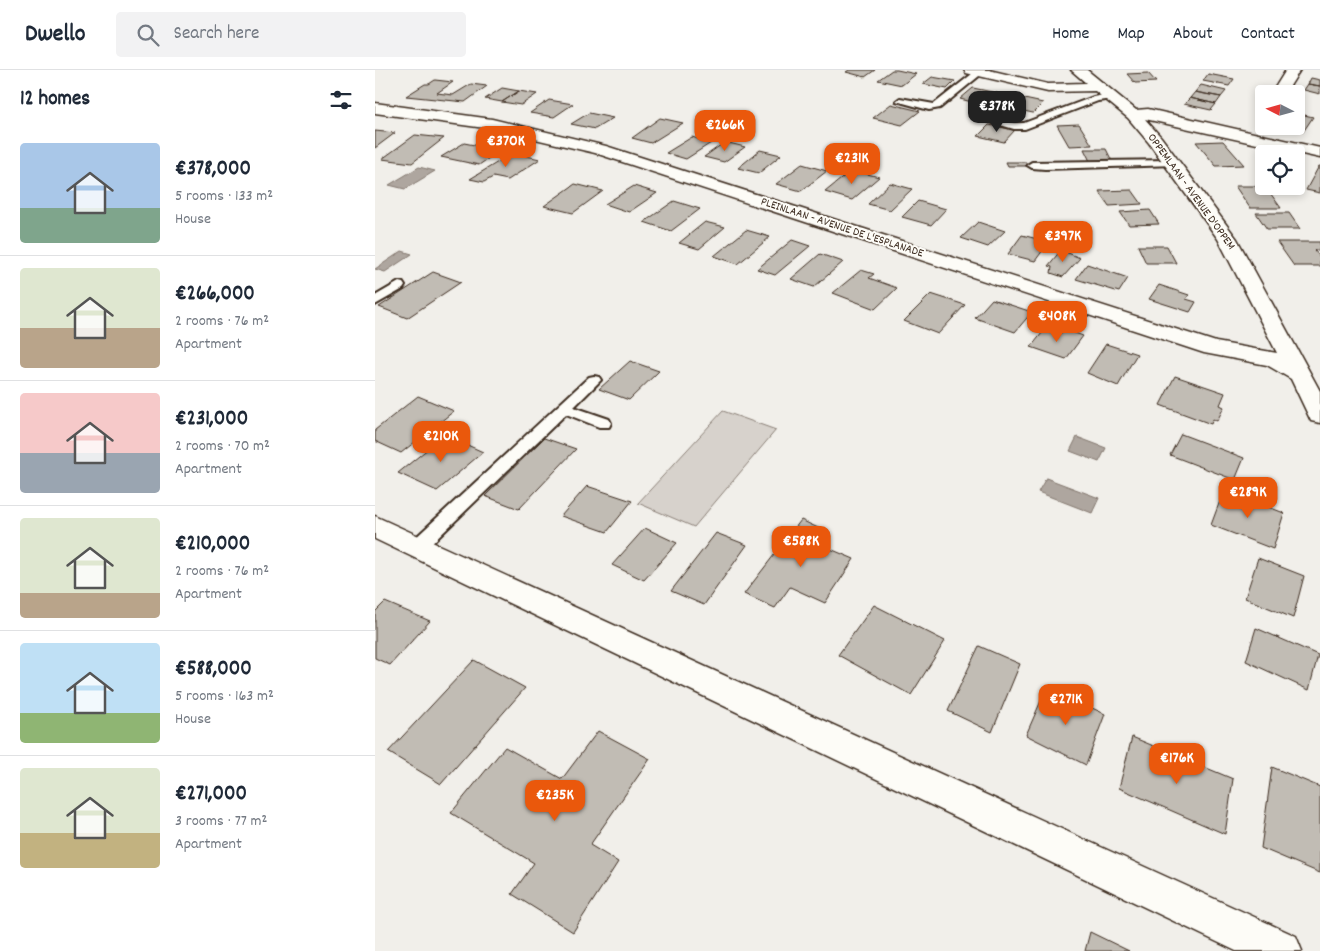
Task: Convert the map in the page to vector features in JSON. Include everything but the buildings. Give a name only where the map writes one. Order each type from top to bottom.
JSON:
[{"type":"street","name":"OPPEMLAAN - AVENUE D'OPPEM","points":[[1078,70],[1133,115],[1155,140],[1227,239],[1308,380],[1320,415]]},
{"type":"street","points":[[1284,85],[1293,70]]},
{"type":"street","points":[[975,71],[1048,88],[1103,92]]},
{"type":"street","name":"PLEINLAAN - AVENUE DE L'ESPLANADE","points":[[375,108],[492,124],[599,149],[1212,348],[1274,358],[1308,380]]},
{"type":"street","points":[[1133,115],[1148,114],[1255,130],[1320,153]]},
{"type":"street","points":[[378,532],[418,546],[1281,951]]},
{"type":"lane","points":[[900,101],[929,107],[937,106],[975,71]]},
{"type":"lane","points":[[989,120],[1014,126],[1025,126],[1096,100],[1103,92]]},
{"type":"lane","points":[[1032,165],[1172,163]]},
{"type":"lane","points":[[375,301],[399,286]]},
{"type":"lane","points":[[418,546],[594,380]]},
{"type":"lane","points":[[564,408],[604,423]]},
{"type":"shaded area","points":[[419,167],[435,171],[405,189],[389,185]]},
{"type":"shaded area","points":[[402,251],[412,254],[385,272],[375,269]]},
{"type":"shaded area","points":[[723,411],[776,430],[694,527],[638,503]]},
{"type":"shaded area","points":[[1077,437],[1106,448],[1099,462],[1070,451]]},
{"type":"shaded area","points":[[1046,478],[1099,498],[1092,513],[1038,492]]}]
